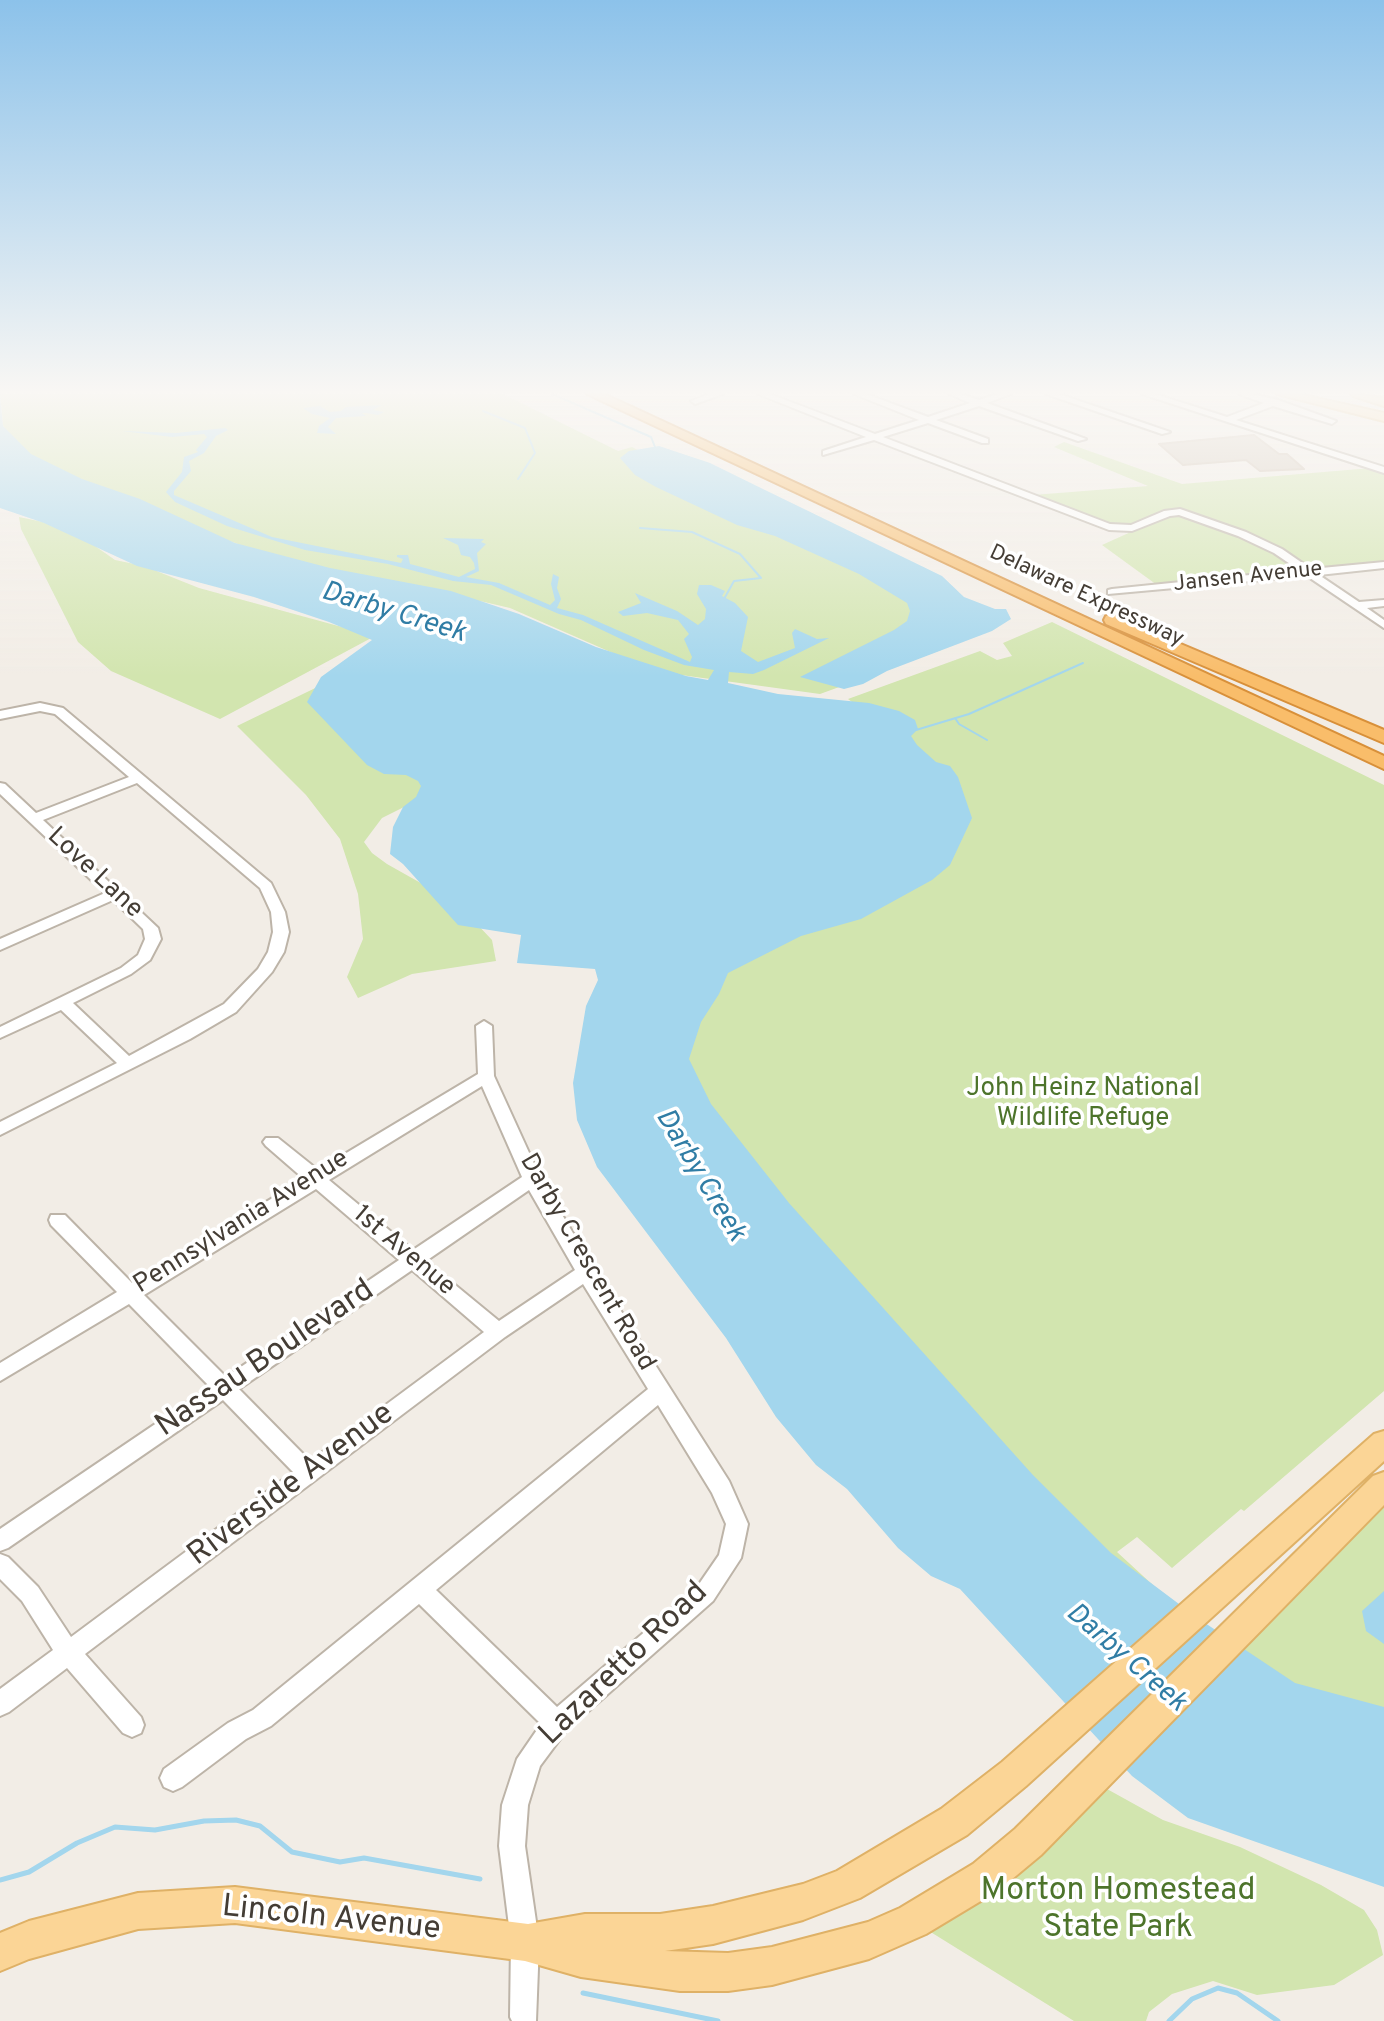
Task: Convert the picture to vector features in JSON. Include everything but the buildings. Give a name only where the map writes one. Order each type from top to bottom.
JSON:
[{"type":"highway","name":"Delaware Expressway","points":[[795,488],[1384,763]]},
{"type":"highway","name":"Delaware Expressway","points":[[825,488],[1384,746]]},
{"type":"highway","points":[[1041,603],[1197,684],[1384,773]]},
{"type":"highway","points":[[1099,614],[1384,737]]},
{"type":"main road","points":[[525,1942],[585,1933],[660,1933],[713,1925],[803,1902],[877,1870],[954,1822],[1063,1730],[1384,1443]]},
{"type":"main road","points":[[525,1942],[581,1958],[614,1963],[680,1972],[728,1972],[772,1966],[869,1940],[913,1921],[986,1877],[1028,1842],[1384,1485]]},
{"type":"main road","name":"Lincoln Avenue","points":[[0,1952],[29,1940],[138,1911],[235,1905],[525,1942]]},
{"type":"street","points":[[1009,488],[1116,529],[1132,528],[1170,513],[1185,513],[1256,540],[1384,625]]},
{"type":"street","name":"Jansen Avenue","points":[[1112,592],[1384,565]]},
{"type":"street","points":[[1355,606],[1384,603]]},
{"type":"street","points":[[0,715],[26,708],[54,708],[266,886],[278,912],[281,932],[276,952],[264,972],[230,1008],[207,1023],[0,1129]]},
{"type":"street","points":[[35,818],[136,779]]},
{"type":"street","name":"Love Lane","points":[[0,787],[150,928],[153,939],[149,951],[126,971],[0,1033]]},
{"type":"street","points":[[0,945],[115,894]]},
{"type":"street","points":[[63,1003],[127,1063]]},
{"type":"street","name":"Darby Crescent Road","points":[[484,1026],[486,1076],[532,1179],[586,1272],[721,1488]]},
{"type":"street","name":"Pennsylvania Avenue","points":[[0,1373],[486,1076]]},
{"type":"street","name":"1st Avenue","points":[[272,1142],[498,1332]]},
{"type":"street","name":"Nassau Boulevard","points":[[0,1541],[532,1179]]},
{"type":"street","points":[[58,1220],[308,1473]]},
{"type":"street","name":"Riverside Avenue","points":[[0,1704],[498,1332],[586,1272]]},
{"type":"street","points":[[173,1778],[237,1731],[262,1718],[661,1391]]},
{"type":"street","name":"Lazaretto Road","points":[[523,2020],[525,1942],[512,1846],[515,1805],[530,1759],[557,1723],[705,1594],[730,1558],[737,1524],[721,1488]]},
{"type":"street","points":[[0,1564],[30,1594],[68,1652],[132,1725]]},
{"type":"street","points":[[420,1590],[557,1723]]},
{"type":"green space","points":[[86,488],[709,488],[906,594],[941,650],[820,694],[681,675],[631,661],[510,608],[480,601],[456,602],[246,547]]},
{"type":"green space","points":[[1118,488],[1384,488],[1384,563],[1157,585],[1102,545],[1133,531],[1033,495]]},
{"type":"green space","points":[[19,517],[43,522],[85,539],[115,560],[144,566],[199,588],[375,636],[220,719],[111,671],[78,642],[21,529]]},
{"type":"green space","name":"John Heinz National Wildlife Refuge","points":[[1052,622],[1384,785],[1384,1391],[1172,1568],[1137,1537],[1117,1552],[1167,1598],[1156,1605],[990,1452],[689,1082],[682,1007],[852,702],[848,699],[980,651],[997,660],[1012,656],[1003,643]]},
{"type":"green space","points":[[406,644],[440,789],[382,818],[364,842],[372,853],[387,864],[458,904],[492,940],[496,961],[412,974],[358,998],[347,977],[363,939],[358,894],[340,839],[306,795],[237,726]]},
{"type":"green space","points":[[1384,1489],[1384,1720],[1312,1700],[1220,1646]]},
{"type":"green space","name":"Morton Homestead State Park","points":[[1107,1789],[1163,1820],[1240,1847],[1321,1885],[1364,1910],[1377,1930],[1383,1955],[1334,1985],[1257,1995],[1213,1981],[1172,1994],[1149,2012],[1146,2021],[1074,2021],[929,1931],[1033,1856]]},
{"type":"water","name":"Darby Creek","points":[[0,488],[109,488],[140,499],[235,543],[330,568],[451,591],[519,614],[596,647],[708,680],[714,670],[684,665],[644,650],[581,620],[491,585],[453,581],[388,564],[305,550],[227,526],[175,502],[166,492],[169,488],[176,488],[174,495],[272,537],[401,563],[403,559],[397,555],[408,555],[410,564],[459,577],[475,569],[474,563],[470,557],[461,555],[458,545],[443,538],[484,539],[481,542],[486,544],[477,553],[479,571],[466,577],[499,583],[550,605],[555,600],[551,584],[553,574],[559,577],[557,588],[561,599],[557,608],[583,615],[690,662],[692,657],[684,639],[689,634],[678,620],[647,613],[623,616],[618,612],[641,603],[635,593],[677,611],[698,625],[705,619],[706,609],[697,594],[699,585],[711,585],[725,591],[722,596],[735,603],[748,617],[741,651],[758,662],[795,648],[792,633],[795,629],[817,639],[829,638],[753,674],[729,672],[728,683],[778,694],[869,703],[899,711],[915,720],[918,729],[911,736],[936,762],[950,766],[958,777],[972,818],[950,865],[932,880],[861,919],[801,936],[728,973],[701,1022],[689,1059],[711,1104],[789,1203],[1032,1474],[1111,1553],[1199,1619],[1295,1683],[1384,1707],[1384,1887],[1188,1818],[1132,1776],[960,1589],[931,1576],[898,1548],[847,1489],[816,1465],[776,1417],[726,1338],[597,1167],[577,1120],[573,1083],[586,1006],[598,980],[595,969],[517,963],[521,935],[458,925],[403,864],[390,854],[393,827],[403,807],[416,797],[421,786],[418,781],[406,775],[384,774],[367,765],[307,702],[321,677],[372,640],[254,597],[137,566],[44,523],[0,508]]},
{"type":"water","points":[[659,488],[762,488],[942,576],[964,597],[995,609],[1006,609],[1011,619],[992,631],[887,671],[863,684],[844,689],[800,677],[894,630],[907,621],[910,611],[907,603],[859,574],[775,536],[737,525]]},
{"type":"water","points":[[1384,1591],[1384,1644],[1366,1631],[1362,1611]]},
{"type":"waterway","points":[[640,528],[692,532],[740,554],[761,578],[734,581],[724,599]]},
{"type":"waterway","points":[[955,718],[1083,663]]},
{"type":"waterway","points":[[916,730],[955,718]]},
{"type":"waterway","points":[[955,718],[959,724],[987,740]]},
{"type":"waterway","points":[[0,1880],[29,1872],[77,1843],[115,1827],[155,1830],[204,1821],[236,1820],[260,1826],[292,1852],[340,1862],[364,1858],[480,1879]]},
{"type":"waterway","points":[[1169,2021],[1192,1999],[1218,1988],[1237,1993],[1278,2021]]},
{"type":"waterway","points":[[583,1993],[718,2021]]}]
